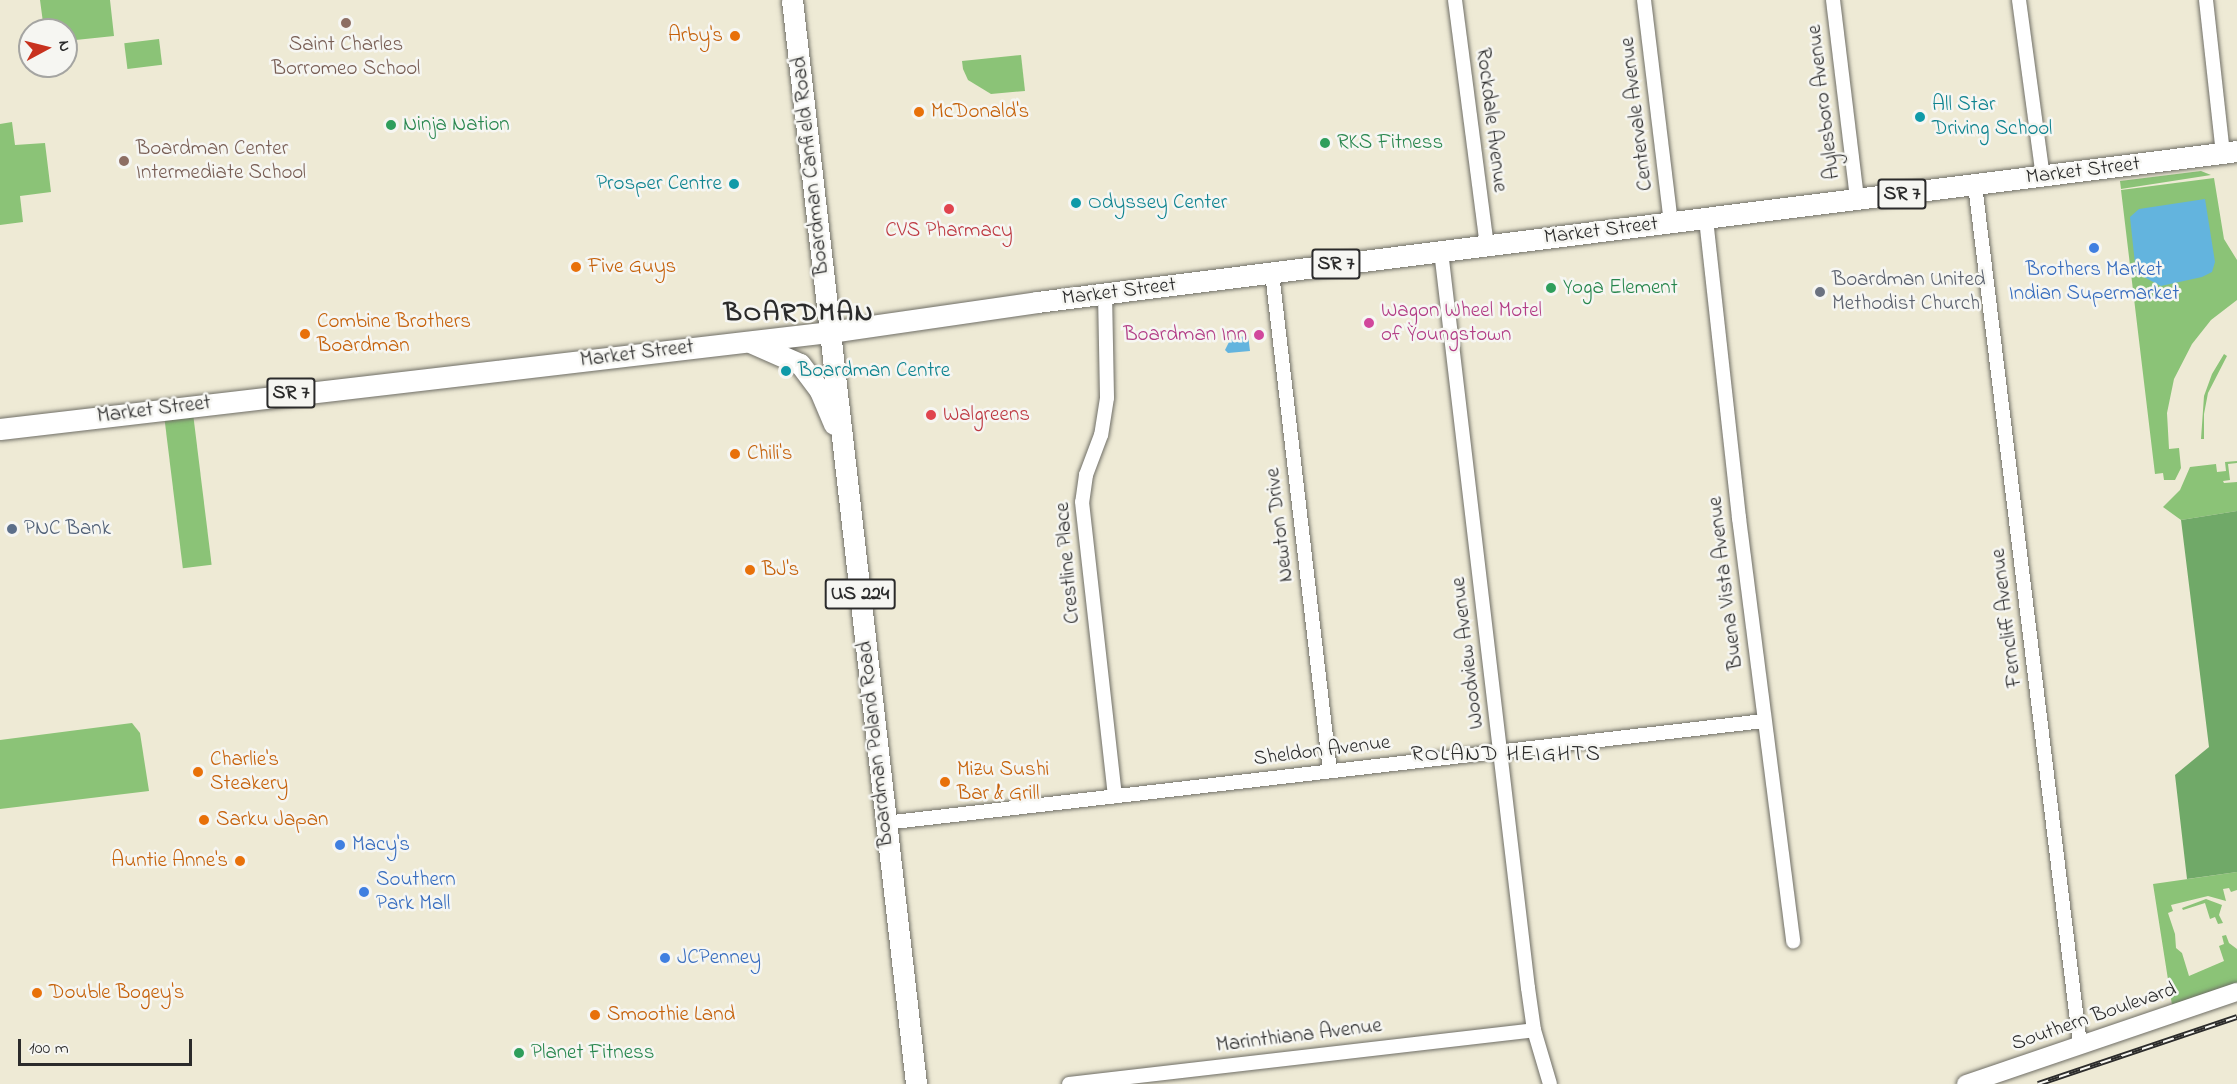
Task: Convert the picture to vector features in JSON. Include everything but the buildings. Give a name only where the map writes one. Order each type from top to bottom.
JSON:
[{"type":"main road","name":"Boardman Canfield Road","points":[[792,0],[830,332]]},
{"type":"main road","name":"Market Street","points":[[0,429],[830,332],[1106,293],[2230,152]]},
{"type":"main road","name":"Boardman Poland Road","points":[[830,332],[916,1084]]},
{"type":"main road","points":[[746,341],[789,358],[800,364],[809,374],[820,391],[845,459]]},
{"type":"street","name":"Rockdale Avenue","points":[[1455,0],[1487,246]]},
{"type":"street","name":"Centervale Avenue","points":[[1644,0],[1671,223]]},
{"type":"street","name":"Aylesboro Avenue","points":[[1833,0],[1857,199]]},
{"type":"street","points":[[2019,0],[2043,177]]},
{"type":"street","points":[[2206,0],[2230,152]]},
{"type":"street","name":"Ferncliff Avenue","points":[[1975,185],[2080,1045]]},
{"type":"street","name":"Buena Vista Avenue","points":[[1706,219],[1764,721],[1793,942]]},
{"type":"street","name":"Woodview Avenue","points":[[1441,251],[1534,1030],[1550,1084]]},
{"type":"street","name":"Newton Drive","points":[[1272,273],[1330,771]]},
{"type":"street","name":"Crestline Place","points":[[1106,293],[1107,398],[1101,435],[1086,475],[1082,502],[1115,796]]},
{"type":"street","name":"Sheldon Avenue","points":[[885,824],[1764,721]]},
{"type":"street","name":"Southern Boulevard","points":[[1966,1084],[2237,992]]},
{"type":"street","name":"Marinthiana Avenue","points":[[1069,1084],[1534,1030]]},
{"type":"green space","points":[[40,0],[110,0],[114,36],[78,40],[78,18],[42,18]]},
{"type":"green space","points":[[159,39],[162,65],[127,69],[124,43]]},
{"type":"green space","points":[[1021,55],[1025,91],[991,94],[968,80],[963,69],[962,61]]},
{"type":"green space","points":[[12,122],[15,145],[45,143],[51,192],[20,196],[23,222],[0,225],[0,124]]},
{"type":"green space","points":[[2201,171],[2211,175],[2121,189],[2120,181]]},
{"type":"green space","points":[[2214,178],[2224,239],[2237,260],[2237,300],[2211,320],[2192,344],[2174,379],[2167,413],[2169,449],[2179,448],[2181,468],[2175,480],[2164,480],[2163,473],[2155,474],[2121,190]]},
{"type":"green space","points":[[2224,354],[2227,356],[2208,393],[2204,414],[2204,439],[2201,439],[2204,396],[2212,374]]},
{"type":"green space","points":[[192,405],[212,565],[183,568],[163,409]]},
{"type":"green space","points":[[2237,461],[2237,463],[2228,464],[2230,480],[2223,481],[2224,483],[2237,482],[2237,511],[2181,520],[2163,507],[2180,490],[2190,467],[2216,464],[2217,472],[2226,471],[2225,462]]},
{"type":"green space","points":[[2237,511],[2237,872],[2187,879],[2175,775],[2209,747],[2181,520]]},
{"type":"green space","points":[[132,723],[140,733],[149,791],[0,809],[0,740]]},
{"type":"green space","points":[[2237,872],[2237,890],[2231,892],[2229,888],[2223,889],[2226,901],[2208,896],[2171,905],[2173,911],[2168,913],[2175,934],[2176,948],[2182,953],[2189,976],[2224,961],[2219,946],[2224,944],[2222,936],[2226,935],[2229,943],[2237,949],[2237,983],[2172,1005],[2153,884]]},
{"type":"green space","points":[[2206,899],[2222,905],[2219,915],[2223,923],[2218,924],[2215,917],[2210,919],[2205,903],[2183,910],[2182,908]]},
{"type":"water","points":[[2205,199],[2215,262],[2212,272],[2202,277],[2161,286],[2136,273],[2130,217],[2139,209]]},
{"type":"water","points":[[1248,335],[1250,351],[1228,353],[1225,350],[1230,340]]},
{"type":"railway","points":[[2038,1084],[2237,1017]]},
{"type":"place","name":"Saint Charles Borromeo School","points":[[346,23]]},
{"type":"place","name":"Arby's","points":[[735,36]]},
{"type":"place","name":"McDonald's","points":[[919,112]]},
{"type":"place","name":"All Star Driving School","points":[[1920,117]]},
{"type":"place","name":"Ninja Nation","points":[[391,125]]},
{"type":"place","name":"RKS Fitness","points":[[1325,143]]},
{"type":"place","name":"Boardman Center Intermediate School","points":[[124,161]]},
{"type":"place","name":"Prosper Centre","points":[[734,184]]},
{"type":"place","name":"Odyssey Center","points":[[1076,203]]},
{"type":"place","name":"CVS Pharmacy","points":[[949,209]]},
{"type":"place","name":"Brothers Market Indian Supermarket","points":[[2094,248]]},
{"type":"place","name":"Five Guys","points":[[576,267]]},
{"type":"place","name":"Yoga Element","points":[[1551,288]]},
{"type":"place","name":"Boardman United Methodist Church","points":[[1820,292]]},
{"type":"place","name":"Wagon Wheel Motel of Youngstown","points":[[1369,323]]},
{"type":"place","name":"Combine Brothers Boardman","points":[[305,334]]},
{"type":"place","name":"Boardman Inn","points":[[1259,335]]},
{"type":"place","name":"Boardman Centre","points":[[786,371]]},
{"type":"place","name":"Walgreens","points":[[931,415]]},
{"type":"place","name":"Chili's","points":[[735,454]]},
{"type":"place","name":"PNC Bank","points":[[12,529]]},
{"type":"place","name":"BJ's","points":[[750,570]]},
{"type":"place","name":"Charlie's Steakery","points":[[198,772]]},
{"type":"place","name":"Mizu Sushi Bar & Grill","points":[[945,782]]},
{"type":"place","name":"Sarku Japan","points":[[204,820]]},
{"type":"place","name":"Macy's","points":[[340,845]]},
{"type":"place","name":"Auntie Anne's","points":[[240,861]]},
{"type":"place","name":"Southern Park Mall","points":[[364,892]]},
{"type":"place","name":"JCPenney","points":[[665,958]]},
{"type":"place","name":"Double Bogey's","points":[[37,993]]},
{"type":"place","name":"Smoothie Land","points":[[595,1015]]},
{"type":"place","name":"Planet Fitness","points":[[519,1053]]},
{"type":"district","name":"BOARDMAN","points":[[799,314]]},
{"type":"district","name":"ROLAND HEIGHTS","points":[[1506,756]]}]
